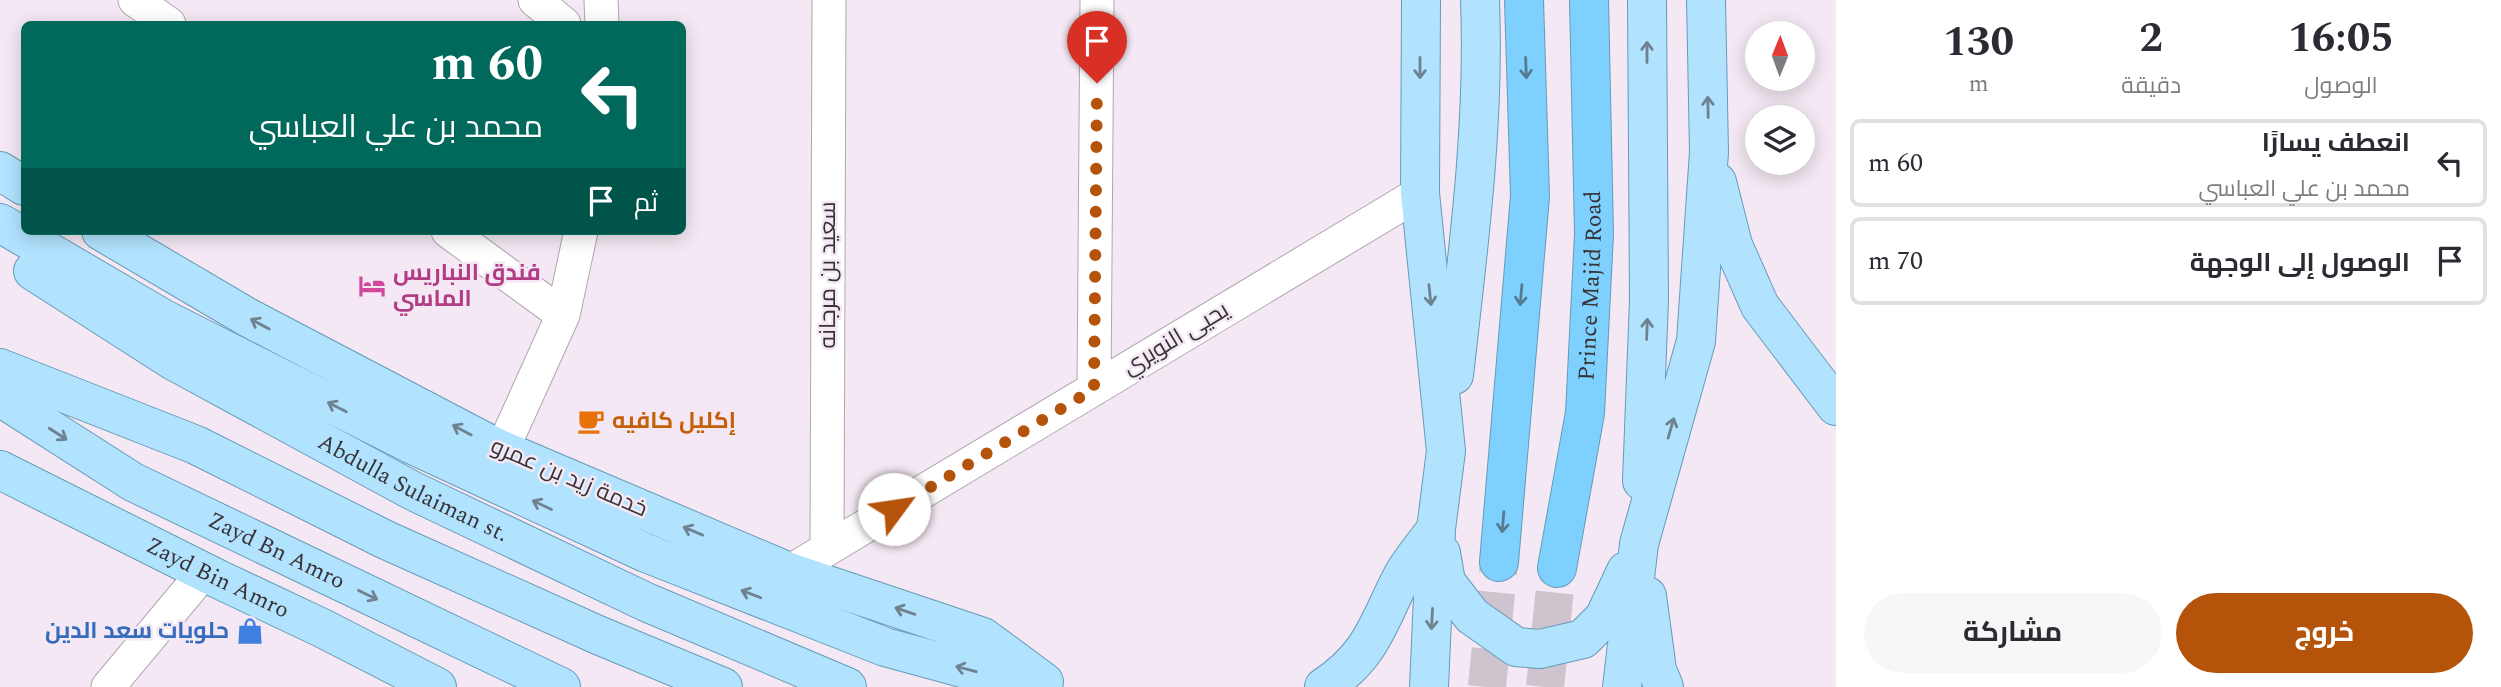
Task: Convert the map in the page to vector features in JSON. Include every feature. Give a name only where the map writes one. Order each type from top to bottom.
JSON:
[{"type":"highway","points":[[1499,562],[1530,196],[1524,0]]},
{"type":"highway","name":"Prince Majid Road","points":[[1557,568],[1585,413],[1594,233],[1589,0]]},
{"type":"main road","points":[[1421,0],[1420,193],[1446,451]]},
{"type":"main road","points":[[1429,687],[1436,529],[1474,193],[1482,38],[1480,0]]},
{"type":"main road","points":[[1622,687],[1639,544],[1648,300],[1647,0]]},
{"type":"main road","points":[[1436,529],[1446,582],[1472,616],[1516,647],[1540,649],[1583,639],[1604,618],[1639,544],[1696,341],[1709,152],[1706,0]]},
{"type":"main road","points":[[1709,152],[1733,245],[1760,306],[1836,406]]},
{"type":"main road","points":[[0,171],[21,184]]},
{"type":"main road","points":[[0,223],[175,324],[411,444],[646,553],[885,647],[1032,687]]},
{"type":"main road","name":"خدمة زيد بن عمرو","points":[[108,235],[247,317],[502,450],[789,572],[983,637],[1051,687]]},
{"type":"main road","name":"Abdulla Sulaiman st.","points":[[0,247],[25,266],[172,360],[413,491],[646,602],[847,687]]},
{"type":"main road","points":[[0,368],[196,445],[386,540],[598,635],[723,687]]},
{"type":"main road","name":"Zayd Bn Amro","points":[[0,397],[133,482],[561,687]]},
{"type":"main road","name":"Zayd Bin Amro","points":[[0,470],[323,628],[433,685]]},
{"type":"main road","points":[[1324,687],[1339,677],[1364,651],[1384,619],[1405,572],[1436,529]]},
{"type":"main road","points":[[1639,544],[1657,670],[1664,687]]},
{"type":"main road","points":[[422,621],[433,685]]},
{"type":"street","points":[[135,0],[165,21]]},
{"type":"street","points":[[535,0],[560,21]]},
{"type":"street","points":[[601,0],[602,21]]},
{"type":"street","name":"سعيد بن مرجانه","points":[[827,550],[830,0]]},
{"type":"street","points":[[1094,389],[1097,0]]},
{"type":"street","name":"يحيى النويري","points":[[789,572],[1420,193]]},
{"type":"street","points":[[453,235],[562,315]]},
{"type":"street","points":[[502,450],[562,315],[580,235]]},
{"type":"street","points":[[108,687],[204,572]]},
{"type":"tunnel","points":[[1487,687],[1499,562]]},
{"type":"tunnel","points":[[1545,687],[1557,568]]},
{"type":"place","name":"فندق النباريس الماسي","points":[[372,286]]},
{"type":"place","name":"إكليل كافيه","points":[[591,421]]},
{"type":"place","name":"حلويات سعد الدين","points":[[250,631]]},
{"type":"route","points":[[894,509],[1094,389],[1097,83]]}]
